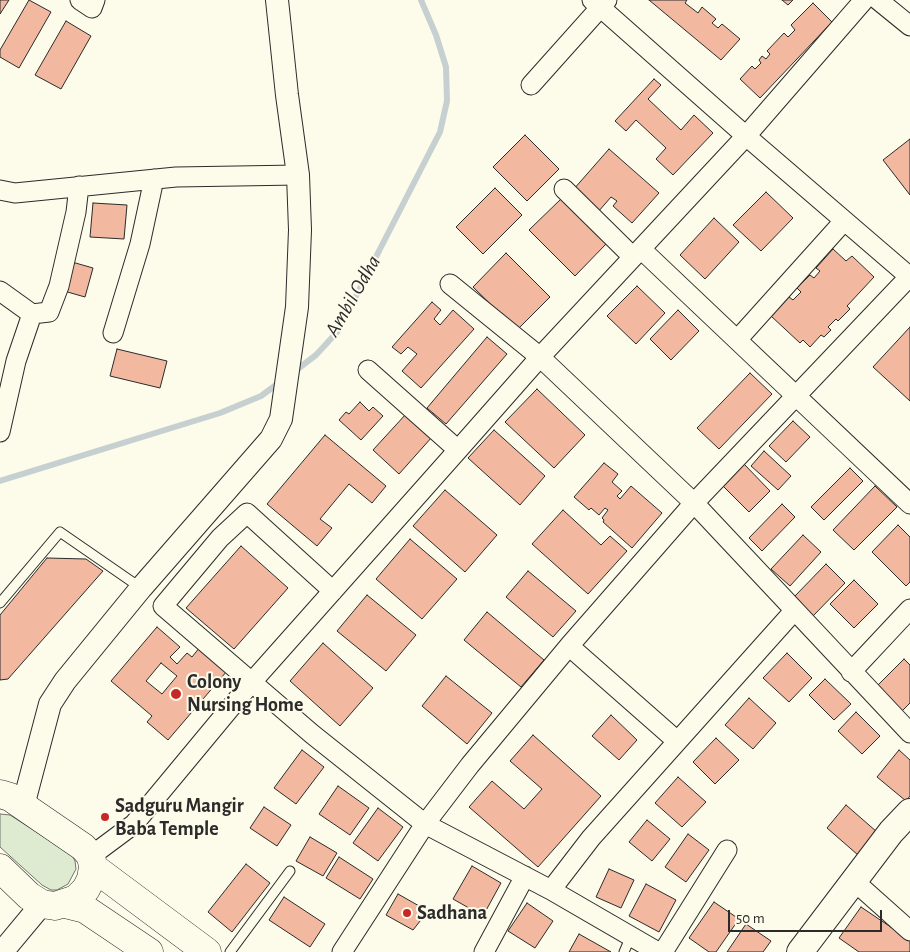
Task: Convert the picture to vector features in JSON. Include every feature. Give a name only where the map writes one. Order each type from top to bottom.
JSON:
[{"type":"main road","points":[[12,800],[83,846],[92,861],[206,952]]},
{"type":"main road","points":[[800,952],[891,832],[910,812]]},
{"type":"main road","points":[[54,904],[76,900],[86,890],[91,879],[92,861]]},
{"type":"main road","points":[[0,868],[30,896],[54,904],[85,909],[149,952]]},
{"type":"street","points":[[80,0],[92,8],[95,0]]},
{"type":"street","points":[[12,800],[50,704],[65,681],[142,588],[272,439],[281,419],[297,307],[300,230],[298,175],[277,0]]},
{"type":"street","points":[[92,861],[134,824],[251,683],[540,357],[746,136],[864,0]]},
{"type":"street","points":[[878,0],[910,26]]},
{"type":"street","points":[[342,952],[425,824],[470,765],[569,646],[694,503],[910,277],[746,136],[600,3],[532,85]]},
{"type":"street","points":[[0,190],[15,193],[176,177],[298,175]]},
{"type":"street","points":[[113,333],[140,244],[154,179]]},
{"type":"street","points":[[0,291],[32,314],[49,312],[59,286],[76,212],[79,186]]},
{"type":"street","points":[[564,189],[737,340],[910,504]]},
{"type":"street","points":[[737,340],[844,221]]},
{"type":"street","points":[[450,284],[540,357],[694,503],[910,733]]},
{"type":"street","points":[[0,432],[16,361],[32,314]]},
{"type":"street","points":[[368,370],[458,450]]},
{"type":"street","points":[[333,591],[247,513],[220,538],[163,606],[312,734],[425,824],[551,890],[627,944],[658,952]]},
{"type":"street","points":[[851,672],[910,609]]},
{"type":"street","points":[[551,890],[591,838],[794,611]]},
{"type":"street","points":[[569,646],[677,741]]},
{"type":"street","points":[[663,952],[727,850]]},
{"type":"street","points":[[484,952],[525,876]]},
{"type":"street","points":[[854,881],[910,931]]},
{"type":"street","points":[[2,952],[54,904]]},
{"type":"lane","points":[[0,602],[60,532],[142,588]]},
{"type":"lane","points":[[230,952],[290,871]]},
{"type":"green space","points":[[0,814],[10,815],[72,855],[76,869],[68,884],[57,890],[51,890],[42,885],[0,847]]},
{"type":"building","points":[[0,0],[9,0],[0,14]]},
{"type":"building","points":[[29,0],[51,12],[19,68],[0,57],[0,50]]},
{"type":"building","points":[[649,0],[687,0],[685,3],[698,13],[702,7],[716,19],[712,23],[718,28],[722,24],[740,39],[721,60]]},
{"type":"building","points":[[782,0],[793,0],[788,5]]},
{"type":"building","points":[[813,3],[832,22],[760,98],[740,79],[752,66],[755,69],[761,63],[759,60],[762,56],[766,59],[770,54],[767,51],[784,33],[788,37],[795,30],[791,25]]},
{"type":"building","points":[[66,21],[91,36],[61,89],[35,75]]},
{"type":"building","points":[[654,79],[661,85],[648,99],[681,130],[694,115],[713,133],[673,175],[656,159],[666,148],[636,120],[626,131],[615,121]]},
{"type":"building","points":[[525,135],[559,169],[527,201],[493,167]]},
{"type":"building","points":[[910,139],[910,195],[883,160]]},
{"type":"building","points":[[609,149],[659,193],[632,223],[613,206],[617,201],[611,197],[598,212],[573,190]]},
{"type":"building","points":[[495,188],[522,215],[483,254],[456,227]]},
{"type":"building","points":[[766,192],[793,218],[761,251],[733,225]]},
{"type":"building","points":[[562,198],[607,243],[575,276],[529,230]]},
{"type":"building","points":[[93,203],[127,205],[124,239],[90,237]]},
{"type":"building","points":[[714,218],[739,242],[705,279],[680,255]]},
{"type":"building","points":[[833,249],[846,261],[852,256],[874,277],[847,306],[850,309],[838,321],[836,319],[828,327],[831,330],[824,337],[821,335],[810,347],[803,340],[800,343],[771,316],[789,297],[793,300],[801,292],[797,288],[810,275],[814,278],[820,271],[816,268]]},
{"type":"building","points":[[506,253],[550,297],[517,330],[473,287]]},
{"type":"building","points":[[72,262],[93,268],[85,297],[64,291]]},
{"type":"building","points":[[637,286],[665,313],[636,344],[607,316]]},
{"type":"building","points":[[432,302],[441,310],[434,319],[440,325],[453,310],[474,329],[421,388],[402,371],[417,354],[408,347],[401,354],[392,347]]},
{"type":"building","points":[[678,310],[699,331],[671,360],[650,339]]},
{"type":"building","points":[[910,327],[910,401],[873,367]]},
{"type":"building","points":[[487,337],[507,354],[446,424],[427,408]]},
{"type":"building","points":[[117,349],[167,361],[160,388],[110,376]]},
{"type":"building","points":[[750,373],[772,394],[719,449],[697,428]]},
{"type":"building","points":[[537,389],[585,435],[554,468],[505,422]]},
{"type":"building","points":[[360,402],[369,411],[373,407],[383,416],[361,440],[339,420],[346,412],[349,414]]},
{"type":"building","points":[[406,414],[432,437],[399,474],[373,450]]},
{"type":"building","points":[[793,421],[810,437],[786,462],[769,446]]},
{"type":"building","points":[[494,430],[545,476],[520,505],[468,458]]},
{"type":"building","points":[[325,435],[386,486],[372,503],[349,484],[320,519],[332,528],[317,546],[267,504]]},
{"type":"building","points":[[764,451],[791,476],[778,490],[751,466]]},
{"type":"building","points":[[604,463],[618,474],[612,482],[622,491],[617,496],[620,499],[631,486],[662,513],[632,548],[603,522],[602,518],[608,510],[605,508],[599,515],[591,508],[589,510],[574,497]]},
{"type":"building","points":[[744,464],[770,491],[749,512],[722,485]]},
{"type":"building","points":[[850,468],[863,481],[824,520],[811,507]]},
{"type":"building","points":[[875,486],[897,507],[854,550],[833,530]]},
{"type":"building","points":[[445,490],[497,535],[465,572],[413,526]]},
{"type":"building","points":[[782,504],[795,517],[762,551],[749,538]]},
{"type":"building","points":[[563,510],[601,545],[610,536],[627,551],[588,594],[532,544]]},
{"type":"building","points":[[898,525],[910,537],[910,582],[906,586],[872,552]]},
{"type":"building","points":[[803,535],[821,552],[790,586],[771,569]]},
{"type":"building","points":[[410,539],[457,579],[422,619],[376,579]]},
{"type":"building","points":[[241,546],[288,588],[234,649],[186,608]]},
{"type":"building","points":[[47,558],[86,559],[103,571],[8,679],[0,680],[0,615]]},
{"type":"building","points":[[826,564],[845,583],[813,616],[794,597]]},
{"type":"building","points":[[528,571],[576,611],[553,637],[506,597]]},
{"type":"building","points":[[854,580],[878,604],[854,628],[830,604]]},
{"type":"building","points":[[367,595],[416,635],[386,671],[337,631]]},
{"type":"building","points":[[487,612],[544,660],[521,687],[464,640]]},
{"type":"building","points":[[157,627],[180,647],[170,657],[177,664],[187,653],[192,657],[200,647],[227,671],[168,740],[147,722],[152,716],[111,681]],"holes":[[[161,663],[177,676],[162,694],[146,681]]]},
{"type":"building","points":[[323,643],[373,688],[340,726],[290,681]]},
{"type":"building","points":[[787,653],[812,678],[789,702],[763,678]]},
{"type":"building","points":[[904,659],[910,665],[910,703],[900,713],[875,688]]},
{"type":"building","points":[[446,676],[492,713],[467,744],[422,706]]},
{"type":"building","points":[[825,679],[851,704],[834,720],[809,695]]},
{"type":"building","points":[[749,698],[776,723],[753,749],[725,725]]},
{"type":"building","points":[[856,712],[880,736],[862,754],[838,731]]},
{"type":"building","points":[[611,715],[637,740],[619,760],[592,736]]},
{"type":"building","points":[[533,735],[601,796],[538,867],[469,807],[492,781],[524,809],[542,789],[510,761]]},
{"type":"building","points":[[716,738],[739,760],[715,784],[693,762]]},
{"type":"building","points":[[302,750],[324,767],[296,804],[274,788]]},
{"type":"building","points":[[899,750],[910,760],[910,796],[906,801],[877,777]]},
{"type":"building","points":[[678,777],[706,802],[682,827],[655,803]]},
{"type":"building","points":[[338,786],[369,808],[350,835],[319,814]]},
{"type":"building","points":[[846,805],[877,832],[858,855],[827,828]]},
{"type":"building","points":[[264,807],[291,825],[277,846],[250,828]]},
{"type":"building","points":[[378,808],[403,827],[378,861],[353,843]]},
{"type":"building","points":[[647,820],[670,839],[652,861],[629,842]]},
{"type":"building","points":[[688,834],[709,850],[686,882],[665,867]]},
{"type":"building","points":[[310,837],[337,853],[323,876],[296,861]]},
{"type":"building","points":[[339,857],[373,879],[360,899],[326,878]]},
{"type":"building","points":[[246,864],[270,883],[232,932],[208,912]]},
{"type":"building","points":[[472,866],[501,883],[483,916],[453,899]]},
{"type":"building","points":[[609,869],[634,880],[621,908],[596,897]]},
{"type":"building","points":[[646,884],[676,900],[659,932],[629,916]]},
{"type":"building","name":"Sadhana","points":[[398,894],[428,911],[413,930],[386,915]]},
{"type":"building","points":[[284,897],[325,924],[310,947],[269,920]]},
{"type":"building","points":[[714,902],[739,919],[716,952],[709,952],[689,938]]},
{"type":"building","points":[[527,903],[553,921],[535,948],[508,931]]},
{"type":"building","points":[[861,907],[910,940],[910,952],[859,952],[839,938]]},
{"type":"building","points":[[746,924],[771,941],[763,952],[727,952]]},
{"type":"building","points":[[579,934],[611,952],[569,952]]},
{"type":"waterway","name":"Ambil Odha","points":[[295,371],[316,355],[338,331],[440,132],[447,101],[446,67],[436,35],[421,0]]},
{"type":"waterway","name":"Ambil Odha","points":[[0,481],[220,413],[261,396],[280,382]]},
{"type":"place","name":"Colony Nursing Home","points":[[176,694]]},
{"type":"place","name":"Sadguru Mangir Baba Temple","points":[[105,817]]},
{"type":"place","name":"Sadhana","points":[[407,913]]}]
